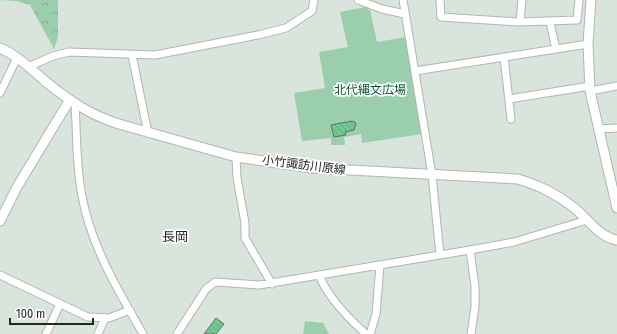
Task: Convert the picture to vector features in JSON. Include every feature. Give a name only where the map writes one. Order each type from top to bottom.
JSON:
[{"type":"main road","points":[[591,0],[588,44],[590,89],[617,208]]},
{"type":"main road","name":"小竹諏訪川原線","points":[[0,48],[17,58],[72,103],[102,119],[236,157],[312,168],[518,179],[540,186],[574,208],[599,232],[610,239],[617,240]]},
{"type":"main road","points":[[0,221],[17,187],[72,103]]},
{"type":"street","points":[[28,67],[53,56],[69,52],[155,55],[258,35],[286,28],[312,11],[314,0]]},
{"type":"street","points":[[358,0],[382,9],[405,14]]},
{"type":"street","points":[[403,0],[432,175],[440,255]]},
{"type":"street","points":[[440,0],[441,17],[520,22],[577,20],[579,0]]},
{"type":"street","points":[[520,22],[522,0]]},
{"type":"street","points":[[550,22],[556,49]]},
{"type":"street","points":[[415,71],[588,44]]},
{"type":"street","points":[[132,55],[148,132]]},
{"type":"street","points":[[504,57],[510,99],[511,119]]},
{"type":"street","points":[[0,93],[17,58]]},
{"type":"street","points":[[510,99],[617,86]]},
{"type":"street","points":[[72,103],[80,186],[87,219],[98,249],[143,334]]},
{"type":"street","points":[[598,129],[617,128]]},
{"type":"street","points":[[236,157],[237,178],[245,224],[245,238],[272,284]]},
{"type":"street","points":[[177,334],[206,289],[215,282],[259,285],[272,284],[514,242],[587,220]]},
{"type":"street","points":[[470,250],[475,286],[475,307],[470,334]]},
{"type":"street","points":[[370,334],[376,314],[380,265]]},
{"type":"street","points":[[0,275],[88,317],[104,318],[130,310]]},
{"type":"street","points":[[319,275],[322,284],[352,322],[366,334]]},
{"type":"street","points":[[46,334],[60,304]]},
{"type":"street","points":[[98,334],[104,318]]},
{"type":"green space","points":[[0,0],[58,0],[58,37],[54,49],[30,5],[16,1]]},
{"type":"green space","name":"北代縄文広場","points":[[365,7],[370,10],[377,42],[406,37],[422,134],[362,143],[361,134],[344,137],[345,145],[331,145],[331,138],[302,141],[294,93],[325,88],[319,52],[348,47],[340,12]]},
{"type":"green space","points":[[305,321],[323,323],[329,334],[303,334]]},
{"type":"building","points":[[352,121],[356,123],[354,130],[345,132],[346,135],[334,137],[331,125]]},
{"type":"building","points":[[216,318],[224,324],[216,334],[204,334]]},
{"type":"district","name":"長岡","points":[[175,236]]}]
